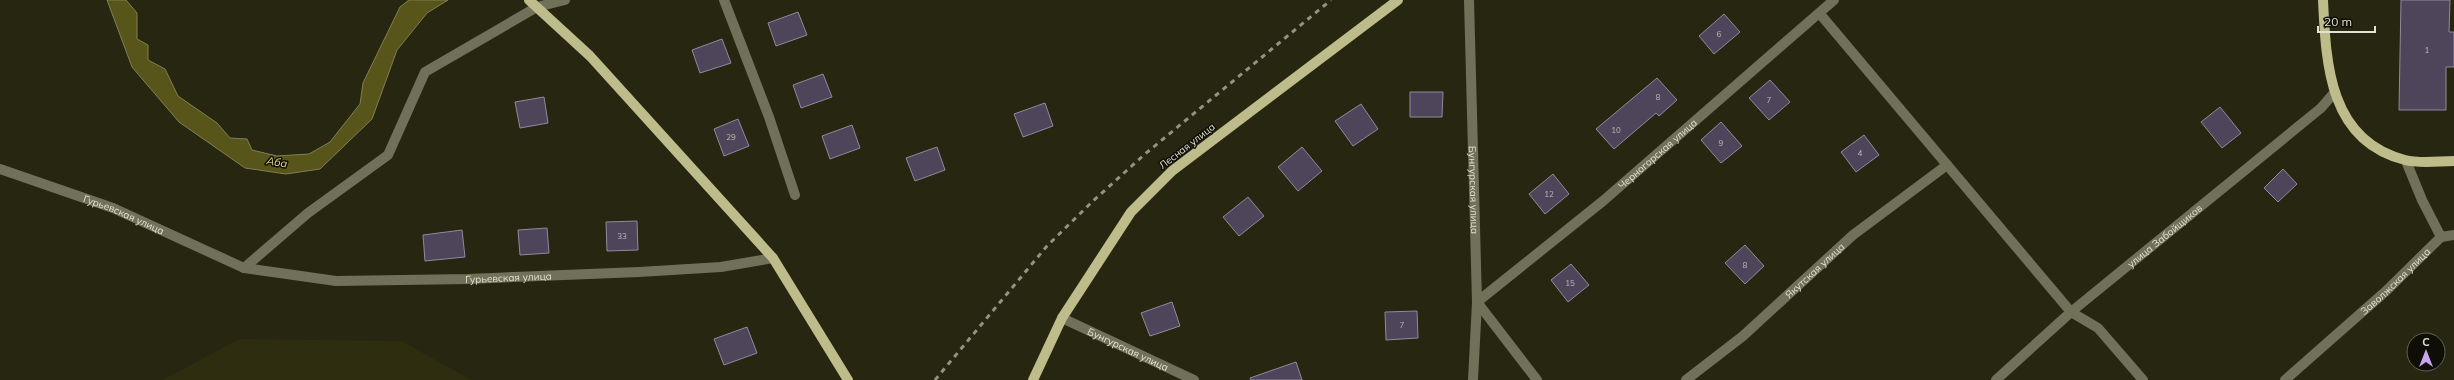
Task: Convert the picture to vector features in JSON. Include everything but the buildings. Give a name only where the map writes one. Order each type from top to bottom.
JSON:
[{"type":"main road","points":[[529,0],[590,56],[773,258],[848,380]]},
{"type":"main road","name":"Лесная улица","points":[[1033,380],[1062,318],[1131,212],[1172,171],[1398,0]]},
{"type":"main road","points":[[2323,0],[2326,47],[2334,93],[2344,115],[2360,137],[2382,152],[2406,160],[2454,161]]},
{"type":"street","points":[[244,268],[308,213],[388,155],[425,72],[537,7],[565,0]]},
{"type":"street","points":[[724,0],[769,117],[795,195]]},
{"type":"street","name":"Бунгурская улица","points":[[1469,0],[1477,302],[1474,380]]},
{"type":"street","name":"Черногорская улица","points":[[1477,302],[1604,201],[1820,14],[1834,0]]},
{"type":"street","points":[[1820,14],[2071,312],[2098,328],[2143,380]]},
{"type":"street","name":"улица Забойщиков","points":[[1996,380],[2071,312],[2322,108],[2334,93]]},
{"type":"street","points":[[2406,160],[2422,200],[2441,237],[2454,235]]},
{"type":"street","name":"Якутская улица","points":[[1686,380],[1743,336],[1853,235],[1947,165]]},
{"type":"street","name":"Гурьевская улица","points":[[0,169],[113,208],[244,268],[336,281],[468,279],[721,267],[773,258]]},
{"type":"street","name":"Заволжская улица","points":[[2285,380],[2386,291],[2441,237]]},
{"type":"street","points":[[1477,302],[1537,380]]},
{"type":"street","name":"Бунгурская улица","points":[[1062,318],[1194,380]]},
{"type":"shaded area","points":[[239,339],[402,341],[471,380],[163,380]]},
{"type":"water","name":"Аба","points":[[107,0],[126,0],[137,13],[137,39],[148,45],[148,60],[165,69],[178,96],[217,123],[230,138],[247,139],[252,150],[277,156],[309,154],[330,142],[360,104],[363,83],[400,7],[409,0],[448,0],[427,13],[397,50],[372,119],[320,169],[286,174],[245,168],[179,122],[132,67]]},
{"type":"railway","points":[[935,380],[1047,246],[1093,201],[1145,154],[1331,0]]}]
